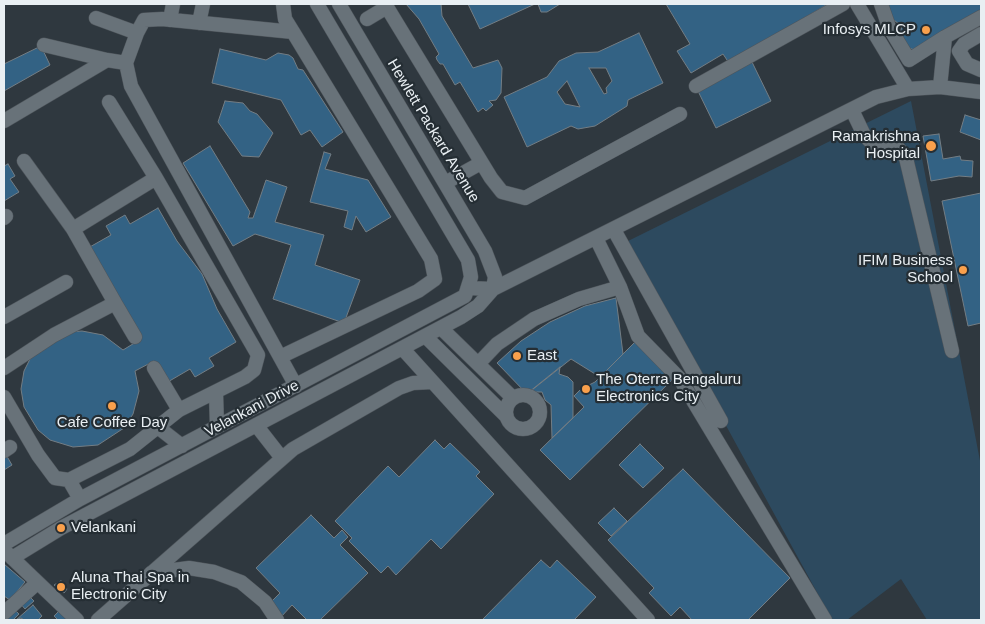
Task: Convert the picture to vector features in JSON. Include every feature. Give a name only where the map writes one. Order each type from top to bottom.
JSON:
[{"type":"street","points":[[170,20],[173,4]]},
{"type":"street","points":[[199,23],[203,4]]},
{"type":"street","points":[[280,357],[418,291],[434,279],[431,259],[285,19],[282,4]]},
{"type":"street","points":[[317,4],[468,260],[470,283],[494,283],[614,230],[876,97],[908,89],[940,87],[981,92]]},
{"type":"street","name":"Hewlett Packard Avenue","points":[[339,4],[485,250],[494,283]]},
{"type":"street","points":[[696,86],[843,4]]},
{"type":"street","points":[[856,4],[908,89]]},
{"type":"street","points":[[881,4],[889,27],[909,60],[945,37],[981,18]]},
{"type":"street","points":[[367,19],[386,5],[482,163],[502,192],[525,198],[680,114]]},
{"type":"street","points":[[96,18],[137,33]]},
{"type":"street","points":[[293,32],[170,20],[144,20],[126,63],[131,86],[296,386]]},
{"type":"street","points":[[981,34],[964,44],[959,51],[967,64],[981,70]]},
{"type":"street","points":[[940,87],[945,37]]},
{"type":"street","points":[[44,45],[126,63]]},
{"type":"street","points":[[4,121],[106,60]]},
{"type":"street","points":[[4,397],[38,455],[55,478],[68,480],[130,449],[159,428],[179,410],[246,377],[254,370],[258,355],[156,178],[109,102]]},
{"type":"street","points":[[852,110],[864,135],[874,145],[882,147],[892,144],[906,158],[952,351]]},
{"type":"street","points":[[24,161],[73,230],[135,337]]},
{"type":"street","points":[[445,183],[482,163]]},
{"type":"street","points":[[73,230],[156,178]]},
{"type":"street","points":[[614,230],[721,421]]},
{"type":"street","points":[[596,238],[620,287],[638,336],[680,379],[825,620]]},
{"type":"street","points":[[4,317],[66,282]]},
{"type":"street","name":"Velankani Drive","points":[[4,544],[80,499],[451,304],[465,296],[470,283]]},
{"type":"street","name":"Velankani Drive","points":[[77,620],[8,554],[65,526],[441,328],[478,306],[494,283]]},
{"type":"street","points":[[478,364],[497,344],[534,320],[580,299],[620,287]]},
{"type":"street","points":[[4,368],[54,335],[115,303]]},
{"type":"street","points":[[441,328],[513,398]]},
{"type":"street","points":[[425,336],[510,422],[521,429],[533,426],[540,416],[538,404],[533,398],[527,396],[513,398],[508,404],[507,417]]},
{"type":"street","points":[[402,348],[648,620]]},
{"type":"street","points":[[154,368],[179,410]]},
{"type":"street","points":[[98,620],[281,458],[399,388],[413,383],[432,382]]},
{"type":"street","points":[[216,392],[217,428]]},
{"type":"street","points":[[256,425],[281,458]]},
{"type":"street","points":[[159,428],[182,446]]},
{"type":"street","points":[[68,480],[80,499]]},
{"type":"street","points":[[151,572],[189,568],[214,572],[241,582],[264,602],[277,620]]},
{"type":"street","points":[[4,613],[37,583]]},
{"type":"shaded area","points":[[911,101],[981,466],[981,620],[927,620],[901,579],[847,620],[832,620],[626,242]]},
{"type":"building","points":[[406,4],[441,4],[442,16],[473,68],[498,60],[502,68],[501,93],[496,100],[489,101],[493,105],[486,111],[483,108],[478,112],[460,82],[455,85],[443,64],[440,64],[437,60],[436,57],[439,54],[419,19]]},
{"type":"building","points":[[468,4],[535,4],[480,29]]},
{"type":"building","points":[[538,4],[560,4],[547,12],[541,12]]},
{"type":"building","points":[[666,4],[828,4],[729,63],[723,54],[691,73],[677,51],[690,44]]},
{"type":"building","name":"Infosys MLCP","points":[[887,4],[981,4],[981,13],[915,50],[908,48],[900,34],[902,26],[891,18]]},
{"type":"building","points":[[639,33],[663,83],[628,100],[627,106],[595,126],[578,129],[571,126],[527,147],[504,97],[547,77],[559,61],[576,53],[598,52]],"holes":[[[589,68],[606,68],[612,81],[606,88],[607,93],[604,94]],[[567,81],[580,107],[565,104],[557,92]]]},
{"type":"building","points":[[41,46],[50,65],[4,91],[4,64]]},
{"type":"building","points":[[220,49],[266,60],[278,53],[289,55],[293,58],[298,69],[303,70],[343,132],[322,147],[310,130],[301,135],[281,100],[212,83]]},
{"type":"building","points":[[752,62],[771,101],[716,128],[697,89]]},
{"type":"building","points":[[225,101],[243,103],[250,111],[257,114],[273,133],[259,157],[242,156],[218,122]]},
{"type":"building","points":[[965,115],[981,120],[981,140],[960,132]]},
{"type":"building","points":[[939,134],[943,159],[960,156],[961,160],[973,161],[972,177],[959,176],[931,181],[923,136]]},
{"type":"building","points":[[210,146],[250,212],[248,218],[253,218],[266,180],[287,187],[275,222],[324,235],[315,265],[360,280],[344,323],[273,299],[291,245],[255,234],[233,246],[183,163]]},
{"type":"building","points":[[324,152],[331,154],[325,169],[368,180],[391,217],[366,232],[356,216],[352,230],[344,227],[348,211],[310,202]]},
{"type":"building","points":[[8,164],[15,176],[10,179],[19,192],[4,201],[4,166]]},
{"type":"building","points":[[981,193],[981,323],[968,326],[942,201]]},
{"type":"building","points":[[158,208],[177,241],[202,274],[217,309],[236,342],[209,358],[214,366],[195,377],[190,369],[166,383],[154,361],[135,371],[139,391],[133,414],[124,428],[98,445],[73,447],[50,440],[38,430],[24,407],[21,389],[24,371],[38,349],[68,332],[82,331],[103,335],[123,350],[141,339],[88,248],[111,235],[106,226],[125,215],[130,224]]},
{"type":"building","points":[[616,298],[623,354],[600,377],[571,359],[527,394],[497,363],[521,341],[550,322],[585,306]]},
{"type":"building","points":[[635,342],[672,380],[570,480],[540,450],[584,407],[574,396],[585,385],[587,386],[595,382]]},
{"type":"building","points":[[560,367],[559,374],[568,377],[573,382],[573,418],[552,438],[551,405],[545,400],[542,392],[529,392]]},
{"type":"building","points":[[435,440],[444,449],[450,443],[480,472],[476,476],[494,494],[441,549],[431,539],[396,575],[388,566],[381,573],[349,541],[352,538],[335,521],[388,466],[399,477]]},
{"type":"building","points":[[640,444],[664,468],[643,488],[619,465]]},
{"type":"building","points":[[4,454],[12,465],[4,470]]},
{"type":"building","points":[[683,469],[790,578],[748,620],[692,620],[680,607],[671,616],[649,593],[654,588],[608,540]]},
{"type":"building","points":[[614,508],[627,521],[611,536],[598,523]]},
{"type":"building","points":[[311,515],[334,538],[342,530],[348,537],[340,545],[368,573],[320,620],[307,620],[292,605],[281,617],[268,605],[280,593],[256,568]]},
{"type":"building","points":[[541,560],[550,568],[557,560],[596,597],[574,620],[482,620]]},
{"type":"building","points":[[4,564],[25,582],[10,600],[4,596]]},
{"type":"building","name":"Aluna Thai Spa in Electronic City","points":[[61,581],[67,589],[64,593],[54,585]]},
{"type":"building","points":[[27,594],[34,601],[25,609],[19,602]]},
{"type":"building","points":[[33,605],[42,616],[38,620],[24,620],[21,618],[16,620]]},
{"type":"building","points":[[14,609],[19,614],[13,620],[4,620]]},
{"type":"building","points":[[61,609],[73,620],[58,620],[54,616]]},
{"type":"place","name":"Infosys MLCP","points":[[926,30]]},
{"type":"place","name":"Ramakrishna Hospital","points":[[931,146]]},
{"type":"place","name":"IFIM Business School","points":[[963,270]]},
{"type":"place","name":"East","points":[[517,356]]},
{"type":"place","name":"The Oterra Bengaluru Electronics City","points":[[586,389]]},
{"type":"place","name":"Cafe Coffee Day","points":[[112,406]]},
{"type":"place","name":"Velankani","points":[[61,528]]},
{"type":"place","name":"Aluna Thai Spa in Electronic City","points":[[61,587]]}]
